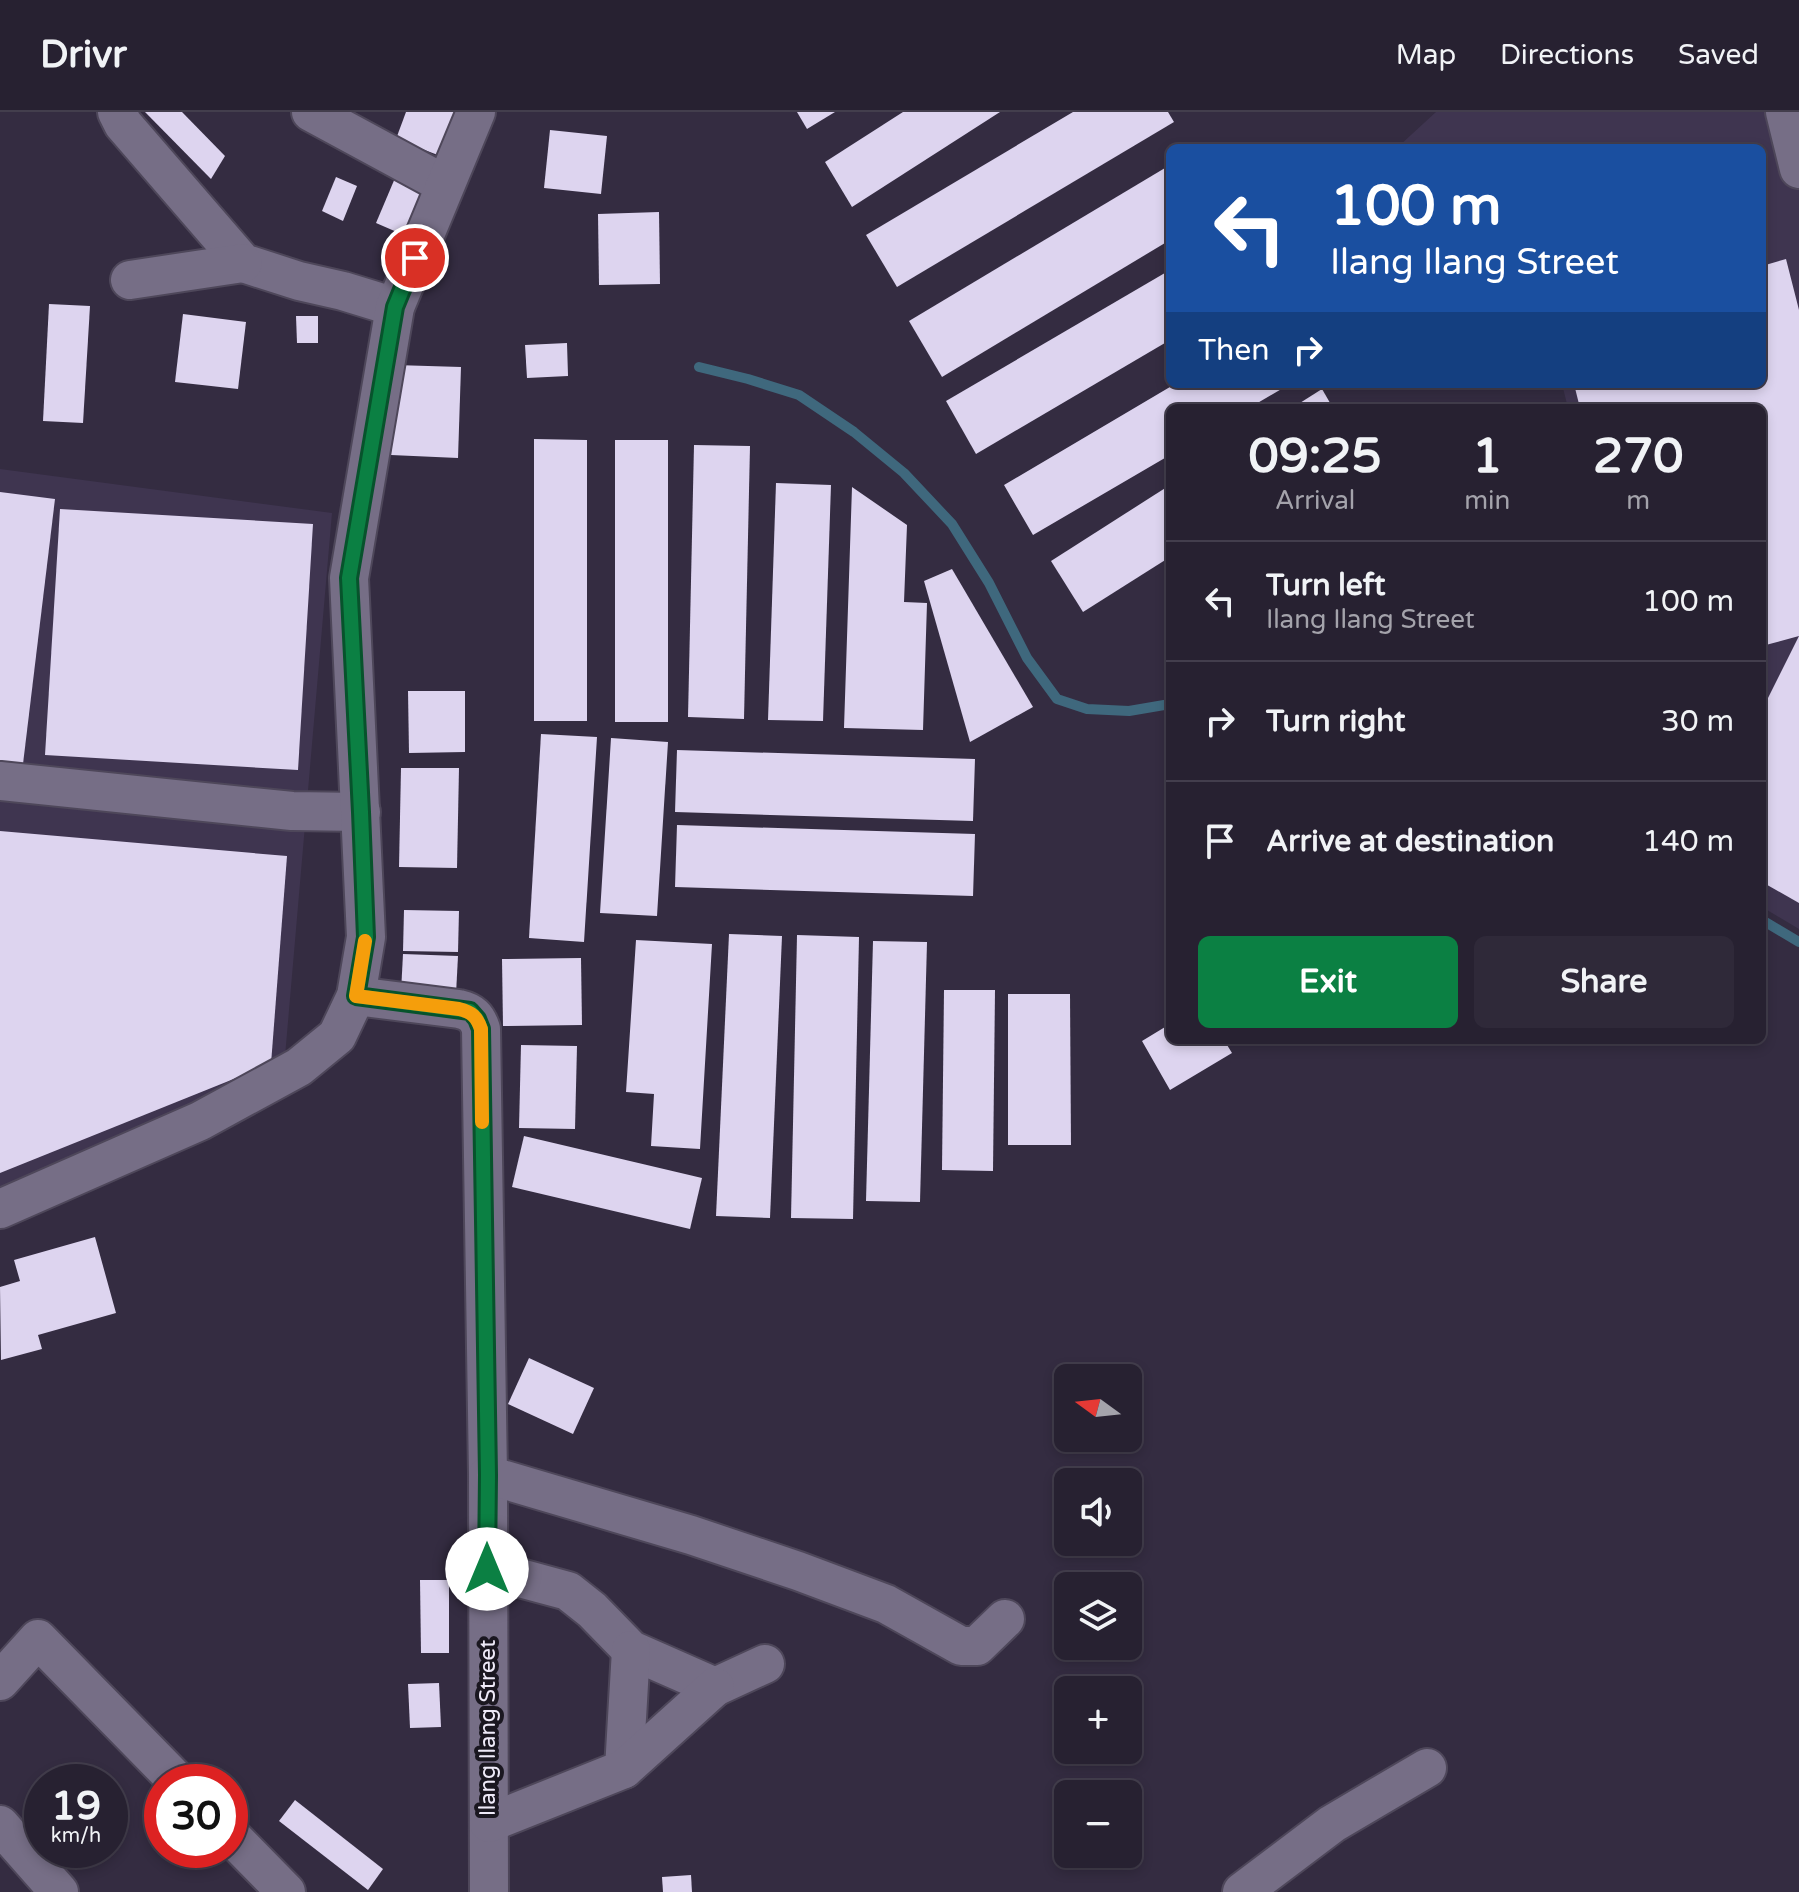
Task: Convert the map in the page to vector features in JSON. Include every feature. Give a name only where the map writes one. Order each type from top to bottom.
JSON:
[{"type":"street","points":[[117,112],[123,124],[243,263]]},
{"type":"street","points":[[311,112],[444,184]]},
{"type":"street","points":[[0,1209],[200,1121],[299,1067],[337,1036],[356,996],[366,937],[349,578],[395,307],[476,112]]},
{"type":"street","points":[[1785,112],[1799,169]]},
{"type":"street","points":[[130,280],[243,263],[395,307]]},
{"type":"street","points":[[0,781],[292,811],[361,812]]},
{"type":"street","name":"Ilang Ilang Street","points":[[356,996],[470,1011],[481,1029],[488,1475],[489,1892]]},
{"type":"street","points":[[488,1475],[691,1535],[798,1571],[886,1604],[961,1646],[977,1646],[1005,1619]]},
{"type":"street","points":[[487,1569],[568,1591],[592,1610],[631,1650],[715,1687]]},
{"type":"street","points":[[0,1681],[38,1639],[160,1764]]},
{"type":"street","points":[[624,1769],[631,1650]]},
{"type":"street","points":[[489,1823],[624,1769],[715,1687],[765,1664]]},
{"type":"street","points":[[1242,1892],[1332,1824],[1427,1768]]},
{"type":"street","points":[[0,1825],[59,1892]]},
{"type":"street","points":[[248,1853],[286,1892]]},
{"type":"shaded area","points":[[1436,112],[1799,112],[1799,929],[1766,909],[1766,404],[1567,404],[1563,388],[1766,388],[1766,144],[1401,144]]},
{"type":"shaded area","points":[[0,469],[332,513],[284,1068],[0,1198]]},
{"type":"building","points":[[145,112],[182,112],[225,156],[211,179]]},
{"type":"building","points":[[406,112],[461,112],[443,157],[396,139]]},
{"type":"building","points":[[797,112],[835,112],[807,129]]},
{"type":"building","points":[[903,112],[1000,112],[852,207],[825,162]]},
{"type":"building","points":[[1073,112],[1168,112],[1174,122],[897,287],[866,235]]},
{"type":"building","points":[[550,130],[607,136],[601,194],[544,188]]},
{"type":"building","points":[[1166,167],[1166,242],[942,377],[909,321]]},
{"type":"building","points":[[398,171],[435,186],[413,239],[376,223]]},
{"type":"building","points":[[336,177],[357,186],[343,221],[322,211]]},
{"type":"building","points":[[659,212],[660,284],[599,285],[598,214]]},
{"type":"building","points":[[1786,259],[1799,310],[1799,636],[1766,645],[1766,404],[1579,404],[1575,388],[1766,388],[1766,265]]},
{"type":"building","points":[[1166,272],[1166,342],[976,454],[946,401]]},
{"type":"building","points":[[49,304],[90,306],[83,423],[43,421]]},
{"type":"building","points":[[183,314],[246,322],[238,389],[175,382]]},
{"type":"building","points":[[296,316],[318,316],[318,343],[297,343]]},
{"type":"building","points":[[567,343],[568,376],[527,378],[525,345]]},
{"type":"building","points":[[395,365],[461,367],[458,458],[391,455]]},
{"type":"building","points":[[1168,388],[1283,388],[1256,404],[1166,404],[1166,457],[1033,535],[1004,485]]},
{"type":"building","points":[[1322,389],[1331,404],[1298,404]]},
{"type":"building","points":[[534,439],[587,440],[587,721],[534,721]]},
{"type":"building","points":[[615,440],[668,440],[668,722],[615,722]]},
{"type":"building","points":[[694,445],[750,446],[744,719],[688,717]]},
{"type":"building","points":[[776,483],[831,485],[823,721],[768,720]]},
{"type":"building","points":[[852,487],[907,525],[904,602],[927,603],[923,730],[844,728]]},
{"type":"building","points":[[1166,488],[1166,560],[1083,612],[1051,561]]},
{"type":"building","points":[[0,492],[55,499],[23,764],[0,761]]},
{"type":"building","points":[[60,509],[313,524],[298,770],[45,755]]},
{"type":"building","points":[[952,569],[1033,707],[970,742],[924,581]]},
{"type":"building","points":[[1799,636],[1799,903],[1766,884],[1766,702]]},
{"type":"building","points":[[408,691],[465,691],[465,752],[409,753]]},
{"type":"building","points":[[541,734],[597,737],[584,942],[529,938]]},
{"type":"building","points":[[611,738],[668,742],[657,916],[600,913]]},
{"type":"building","points":[[677,750],[975,759],[973,821],[675,812]]},
{"type":"building","points":[[401,768],[459,768],[457,868],[399,867]]},
{"type":"building","points":[[677,825],[975,834],[973,896],[675,887]]},
{"type":"building","points":[[0,831],[287,856],[271,1064],[0,1173]]},
{"type":"building","points":[[404,910],[459,911],[458,952],[403,951]]},
{"type":"building","points":[[729,934],[782,936],[770,1218],[716,1216]]},
{"type":"building","points":[[797,935],[859,937],[853,1219],[791,1218]]},
{"type":"building","points":[[636,940],[712,944],[700,1149],[651,1146],[654,1094],[626,1092]]},
{"type":"building","points":[[873,941],[927,942],[920,1202],[866,1201]]},
{"type":"building","points":[[403,954],[458,956],[456,994],[401,992]]},
{"type":"building","points":[[581,958],[582,1025],[503,1026],[502,959]]},
{"type":"building","points":[[944,990],[995,990],[993,1171],[942,1170]]},
{"type":"building","points":[[1008,994],[1070,994],[1071,1145],[1008,1145]]},
{"type":"building","points":[[1166,1026],[1166,1044],[1226,1044],[1232,1053],[1170,1090],[1142,1041]]},
{"type":"building","points":[[521,1045],[577,1046],[575,1129],[519,1128]]},
{"type":"building","points":[[524,1136],[702,1178],[690,1229],[512,1187]]},
{"type":"building","points":[[95,1237],[116,1313],[38,1335],[42,1349],[1,1360],[0,1287],[20,1281],[14,1260]]},
{"type":"building","points":[[529,1358],[594,1388],[573,1434],[508,1404]]},
{"type":"building","points":[[420,1580],[449,1580],[449,1653],[421,1653]]},
{"type":"building","points":[[439,1683],[441,1727],[410,1728],[408,1684]]},
{"type":"building","points":[[295,1800],[383,1869],[368,1890],[279,1821]]},
{"type":"building","points":[[691,1875],[692,1892],[663,1892],[662,1877]]},
{"type":"waterway","points":[[699,367],[799,395],[854,432],[904,473],[952,524],[989,583],[1027,658],[1057,699],[1087,709],[1129,711],[1166,705]]},
{"type":"waterway","points":[[1766,922],[1799,942]]},
{"type":"slow traffic","points":[[365,941],[356,996],[470,1011],[477,1019],[481,1029],[482,1122]]},
{"type":"route","points":[[415,258],[395,307],[349,578],[366,937],[356,996],[470,1011],[481,1029],[487,1569]]}]
